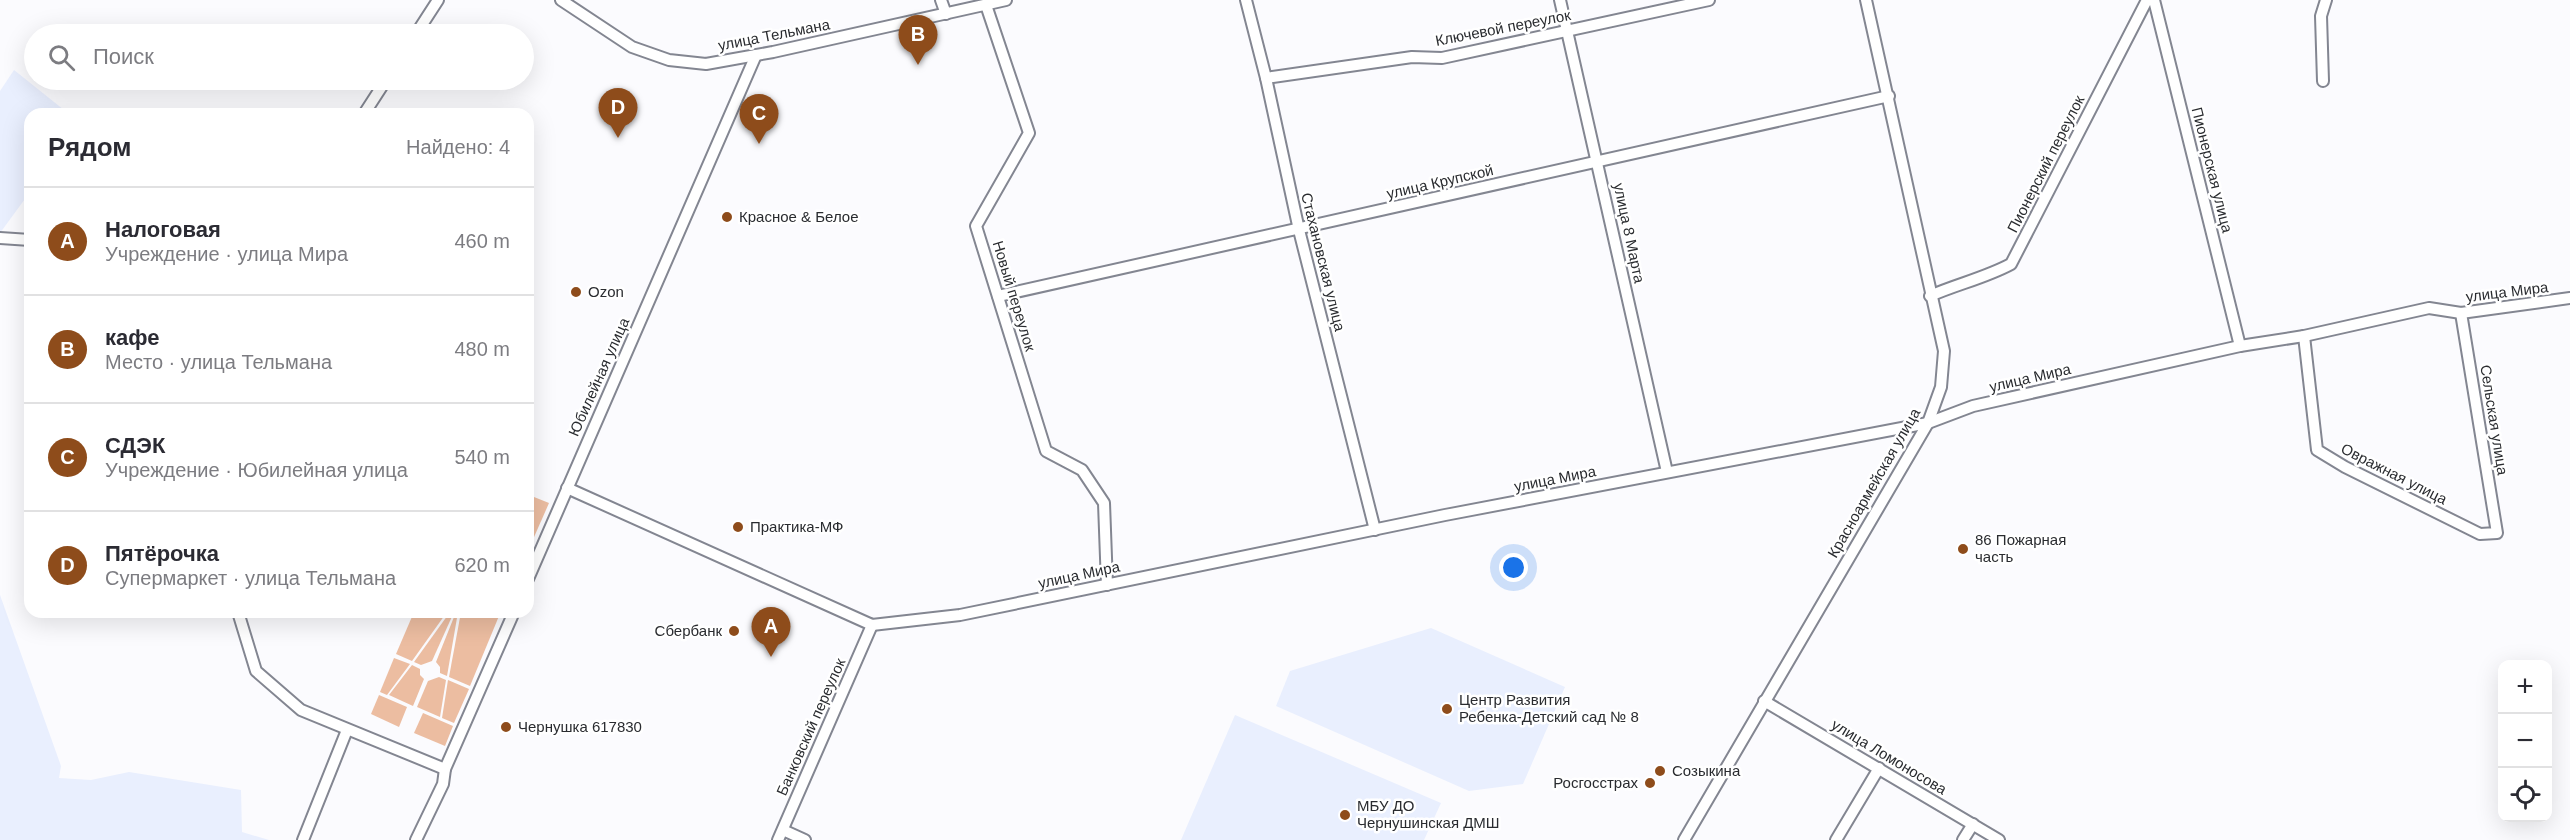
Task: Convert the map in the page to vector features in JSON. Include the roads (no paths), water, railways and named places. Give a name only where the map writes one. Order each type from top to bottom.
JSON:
[{"type":"street","points":[[422,24],[438,0]]},
{"type":"street","name":"улица Тельмана","points":[[561,0],[632,47],[669,60],[706,64],[1006,0]]},
{"type":"street","points":[[941,0],[946,14]]},
{"type":"street","name":"Стахановская улица","points":[[1246,0],[1266,78],[1299,230],[1375,530]]},
{"type":"street","name":"улица 8 Марта","points":[[1560,0],[1599,162],[1667,472]]},
{"type":"street","name":"Ключевой переулок","points":[[1266,78],[1412,57],[1442,58],[1709,0]]},
{"type":"street","name":"Красноармейская улица","points":[[1685,840],[1928,423],[1941,387],[1944,351],[1866,0]]},
{"type":"street","name":"Пионерский переулок","points":[[1930,296],[1963,282],[1988,276],[2011,264],[2147,0]]},
{"type":"street","name":"Пионерская улица","points":[[2154,0],[2240,346]]},
{"type":"street","points":[[2323,81],[2321,16],[2326,0]]},
{"type":"street","name":"Новый переулок","points":[[987,5],[1029,133],[976,226],[1046,451],[1082,470],[1104,503],[1107,585]]},
{"type":"street","name":"Юбилейная улица","points":[[534,565],[756,55]]},
{"type":"street","points":[[368,108],[380,90]]},
{"type":"street","name":"улица Крупской","points":[[998,296],[1889,96]]},
{"type":"street","points":[[0,238],[24,240]]},
{"type":"street","name":"улица Мира","points":[[872,626],[960,615],[1667,472],[1928,423],[1973,406],[2240,346],[2304,336],[2429,308],[2461,313],[2570,298]]},
{"type":"street","name":"Сельская улица","points":[[2461,313],[2497,533]]},
{"type":"street","name":"Овражная улица","points":[[2304,336],[2318,450],[2345,467],[2480,534],[2497,533]]},
{"type":"street","points":[[567,488],[872,626]]},
{"type":"street","points":[[240,618],[256,671],[301,710],[445,769]]},
{"type":"street","points":[[416,840],[443,784],[445,769],[511,618]]},
{"type":"street","name":"Банковский переулок","points":[[780,835],[872,626]]},
{"type":"street","name":"улица Ломоносова","points":[[1764,701],[1999,840]]},
{"type":"street","points":[[303,840],[347,730]]},
{"type":"street","points":[[1836,840],[1879,768]]},
{"type":"street","points":[[1963,840],[1973,824]]},
{"type":"street","points":[[780,835],[805,840]]},
{"type":"place","name":"кафе","points":[[918,65]]},
{"type":"place","name":"Пятёрочка","points":[[618,138]]},
{"type":"place","name":"СДЭК","points":[[759,144]]},
{"type":"place","name":"Красное & Белое","points":[[727,217]]},
{"type":"place","name":"Ozon","points":[[576,292]]},
{"type":"place","name":"Практика-МФ","points":[[738,527]]},
{"type":"place","name":"86 Пожарная часть","points":[[1963,549]]},
{"type":"place","name":"Сбербанк","points":[[734,631]]},
{"type":"place","name":"Налоговая","points":[[771,657]]},
{"type":"place","name":"Центр Развития Ребенка-Детский сад № 8","points":[[1447,709]]},
{"type":"place","name":"Чернушка 617830","points":[[506,727]]},
{"type":"place","name":"Созыкина","points":[[1660,771]]},
{"type":"place","name":"Росгосстрах","points":[[1650,783]]},
{"type":"place","name":"МБУ ДО Чернушинская ДМШ","points":[[1345,815]]}]
